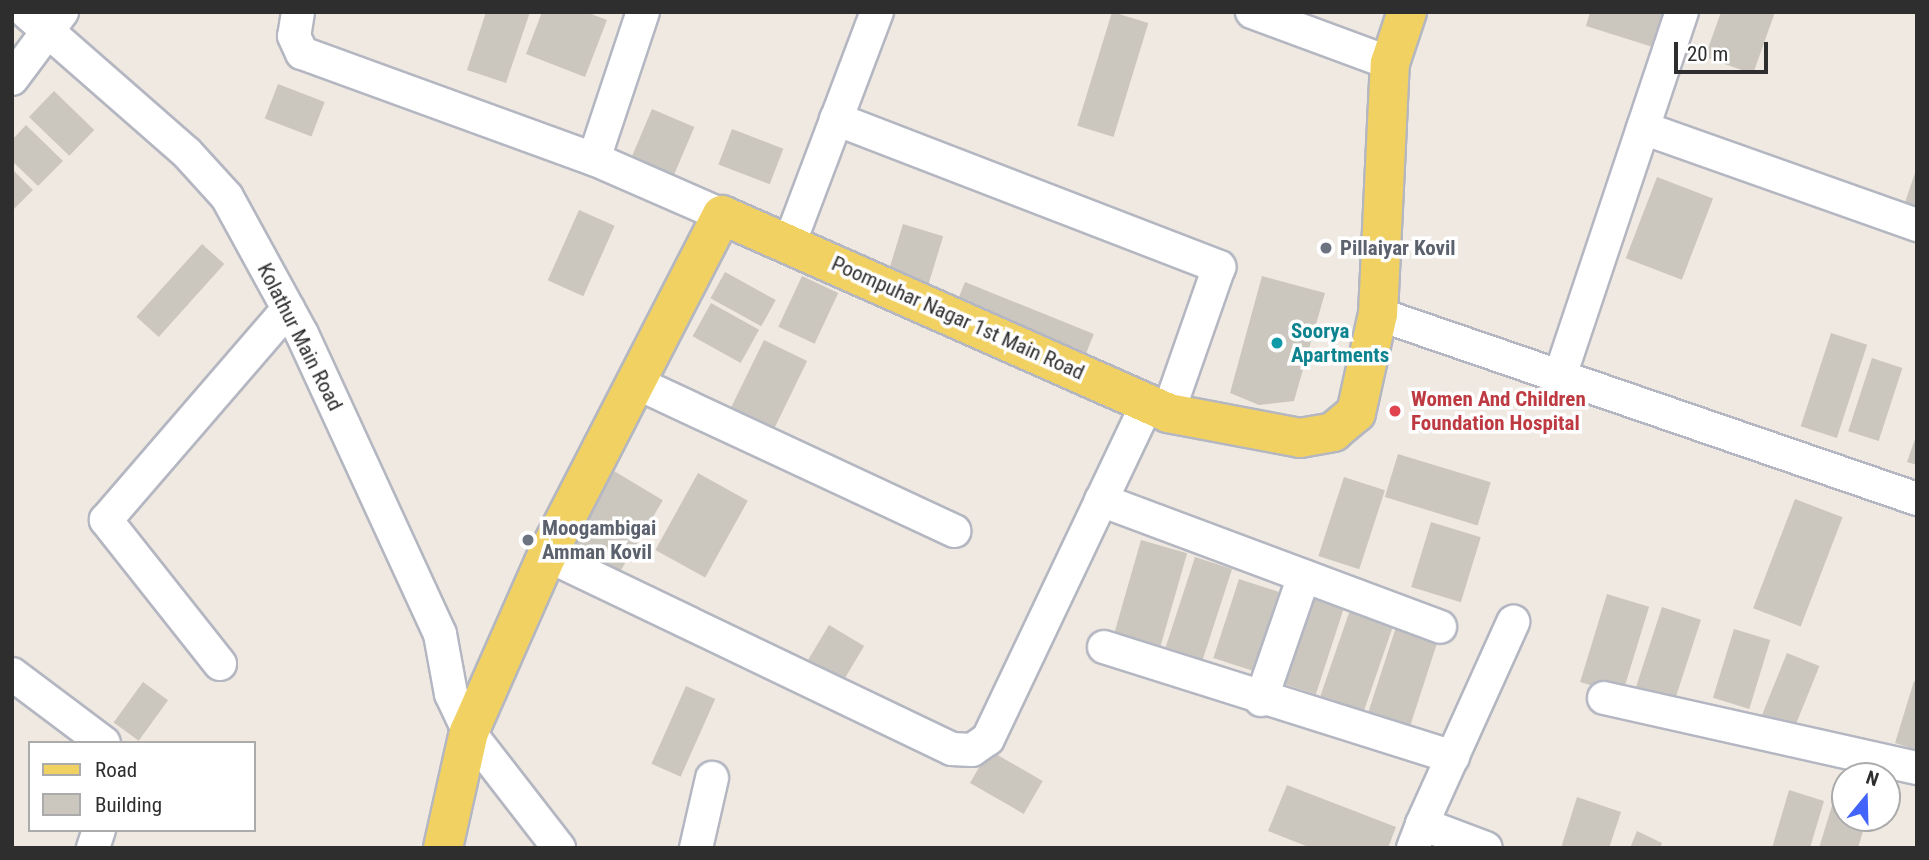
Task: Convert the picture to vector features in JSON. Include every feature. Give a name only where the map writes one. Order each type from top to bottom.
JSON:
[{"type":"main road","name":"Poompuhar Nagar 1st Main Road","points":[[722,215],[790,242],[1157,408],[1300,438],[1333,432],[1356,413],[1378,314],[1390,64],[1407,12]]},
{"type":"main road","points":[[443,848],[470,732],[547,555],[639,384],[722,215]]},
{"type":"street","name":"Kolathur Main Road","points":[[26,12],[56,23],[209,173],[227,197],[289,309],[440,634],[451,694],[470,732],[559,848]]},
{"type":"street","points":[[298,12],[294,36],[302,53],[594,159],[722,215]]},
{"type":"street","points":[[594,159],[643,12]]},
{"type":"street","points":[[790,242],[877,12]]},
{"type":"street","points":[[1252,12],[1390,64]]},
{"type":"street","points":[[1559,379],[1682,12]]},
{"type":"street","points":[[12,79],[56,23]]},
{"type":"street","points":[[547,555],[952,749],[972,750],[988,739],[1101,500],[1157,408],[1219,267],[836,119]]},
{"type":"street","points":[[1643,128],[1917,225]]},
{"type":"street","points":[[220,664],[106,520],[289,309]]},
{"type":"street","points":[[1378,314],[1559,379],[1917,499]]},
{"type":"street","points":[[639,384],[954,531]]},
{"type":"street","points":[[1101,500],[1440,626]]},
{"type":"street","points":[[1261,700],[1304,576]]},
{"type":"street","points":[[1486,848],[1418,836],[1513,622]]},
{"type":"street","points":[[1104,647],[1261,700],[1453,757]]},
{"type":"street","points":[[12,674],[101,741]]},
{"type":"street","points":[[1604,698],[1917,768]]},
{"type":"street","points":[[696,848],[712,778]]},
{"type":"building","points":[[486,12],[530,12],[506,83],[467,70]]},
{"type":"building","points":[[542,12],[586,12],[607,20],[585,77],[526,54]]},
{"type":"building","points":[[1112,12],[1148,23],[1114,137],[1077,126]]},
{"type":"building","points":[[1590,12],[1667,12],[1656,48],[1586,26]]},
{"type":"building","points":[[1721,12],[1775,12],[1753,74],[1705,57]]},
{"type":"building","points":[[278,84],[325,102],[311,136],[265,119]]},
{"type":"building","points":[[54,91],[94,130],[69,156],[29,117]]},
{"type":"building","points":[[652,109],[694,127],[672,180],[629,162]]},
{"type":"building","points":[[26,125],[63,161],[38,186],[12,161],[12,140]]},
{"type":"building","points":[[732,129],[783,149],[770,184],[718,164]]},
{"type":"building","points":[[12,169],[33,190],[12,211]]},
{"type":"building","points":[[1917,170],[1917,217],[1902,211]]},
{"type":"building","points":[[1657,177],[1713,199],[1682,280],[1626,258]]},
{"type":"building","points":[[579,210],[615,226],[583,296],[548,280]]},
{"type":"building","points":[[903,224],[943,236],[928,286],[888,274]]},
{"type":"building","points":[[202,244],[224,264],[159,337],[136,317]]},
{"type":"building","points":[[725,272],[776,300],[761,326],[710,298]]},
{"type":"building","points":[[802,276],[838,293],[815,344],[778,327]]},
{"type":"building","name":"Soorya Apartments","points":[[1262,276],[1325,293],[1294,401],[1259,405],[1230,393]]},
{"type":"building","points":[[965,282],[1094,334],[1083,360],[955,308]]},
{"type":"building","points":[[711,303],[759,330],[741,363],[693,336]]},
{"type":"building","points":[[1831,333],[1867,345],[1837,438],[1801,426]]},
{"type":"building","points":[[764,340],[807,361],[771,436],[728,415]]},
{"type":"building","points":[[1872,358],[1902,368],[1879,441],[1848,431]]},
{"type":"building","points":[[1917,436],[1917,465],[1907,462]]},
{"type":"building","points":[[1398,454],[1491,482],[1478,525],[1385,497]]},
{"type":"building","points":[[614,471],[663,500],[620,572],[571,542]]},
{"type":"building","points":[[698,473],[748,501],[705,578],[655,550]]},
{"type":"building","points":[[1344,477],[1385,490],[1359,569],[1318,556]]},
{"type":"building","points":[[1795,499],[1843,517],[1801,627],[1753,608]]},
{"type":"building","points":[[1431,522],[1481,537],[1461,602],[1411,587]]},
{"type":"building","points":[[1141,540],[1187,553],[1160,647],[1114,634]]},
{"type":"building","points":[[1195,557],[1232,569],[1203,659],[1166,647]]},
{"type":"building","points":[[1239,579],[1279,592],[1253,671],[1213,658]]},
{"type":"building","points":[[1607,594],[1649,607],[1622,695],[1580,682]]},
{"type":"building","points":[[1311,596],[1344,607],[1316,694],[1283,683]]},
{"type":"building","points":[[1351,607],[1394,622],[1362,717],[1318,702]]},
{"type":"building","points":[[1662,607],[1701,620],[1674,703],[1635,691]]},
{"type":"building","points":[[1397,624],[1439,638],[1409,728],[1368,714]]},
{"type":"building","points":[[829,625],[864,646],[839,687],[804,666]]},
{"type":"building","points":[[1734,629],[1770,640],[1749,709],[1713,698]]},
{"type":"building","points":[[1787,653],[1819,666],[1794,730],[1761,717]]},
{"type":"building","points":[[1914,681],[1917,682],[1917,750],[1895,743]]},
{"type":"building","points":[[143,682],[168,700],[139,741],[114,722]]},
{"type":"building","points":[[686,686],[715,699],[681,777],[651,764]]},
{"type":"building","points":[[989,750],[1043,781],[1024,814],[970,783]]},
{"type":"building","points":[[1287,785],[1396,827],[1388,848],[1311,848],[1268,831]]},
{"type":"building","points":[[1789,790],[1824,801],[1810,848],[1772,848]]},
{"type":"building","points":[[1577,797],[1621,812],[1609,848],[1561,848]]},
{"type":"building","points":[[1831,809],[1831,832],[1863,832],[1858,848],[1819,848]]},
{"type":"building","points":[[1637,831],[1662,843],[1660,848],[1630,848]]},
{"type":"place","name":"Pillaiyar Kovil","points":[[1326,248]]},
{"type":"place","name":"Soorya Apartments","points":[[1277,343]]},
{"type":"place","name":"Women And Children Foundation Hospital","points":[[1395,411]]},
{"type":"place","name":"Moogambigai Amman Kovil","points":[[528,540]]}]
